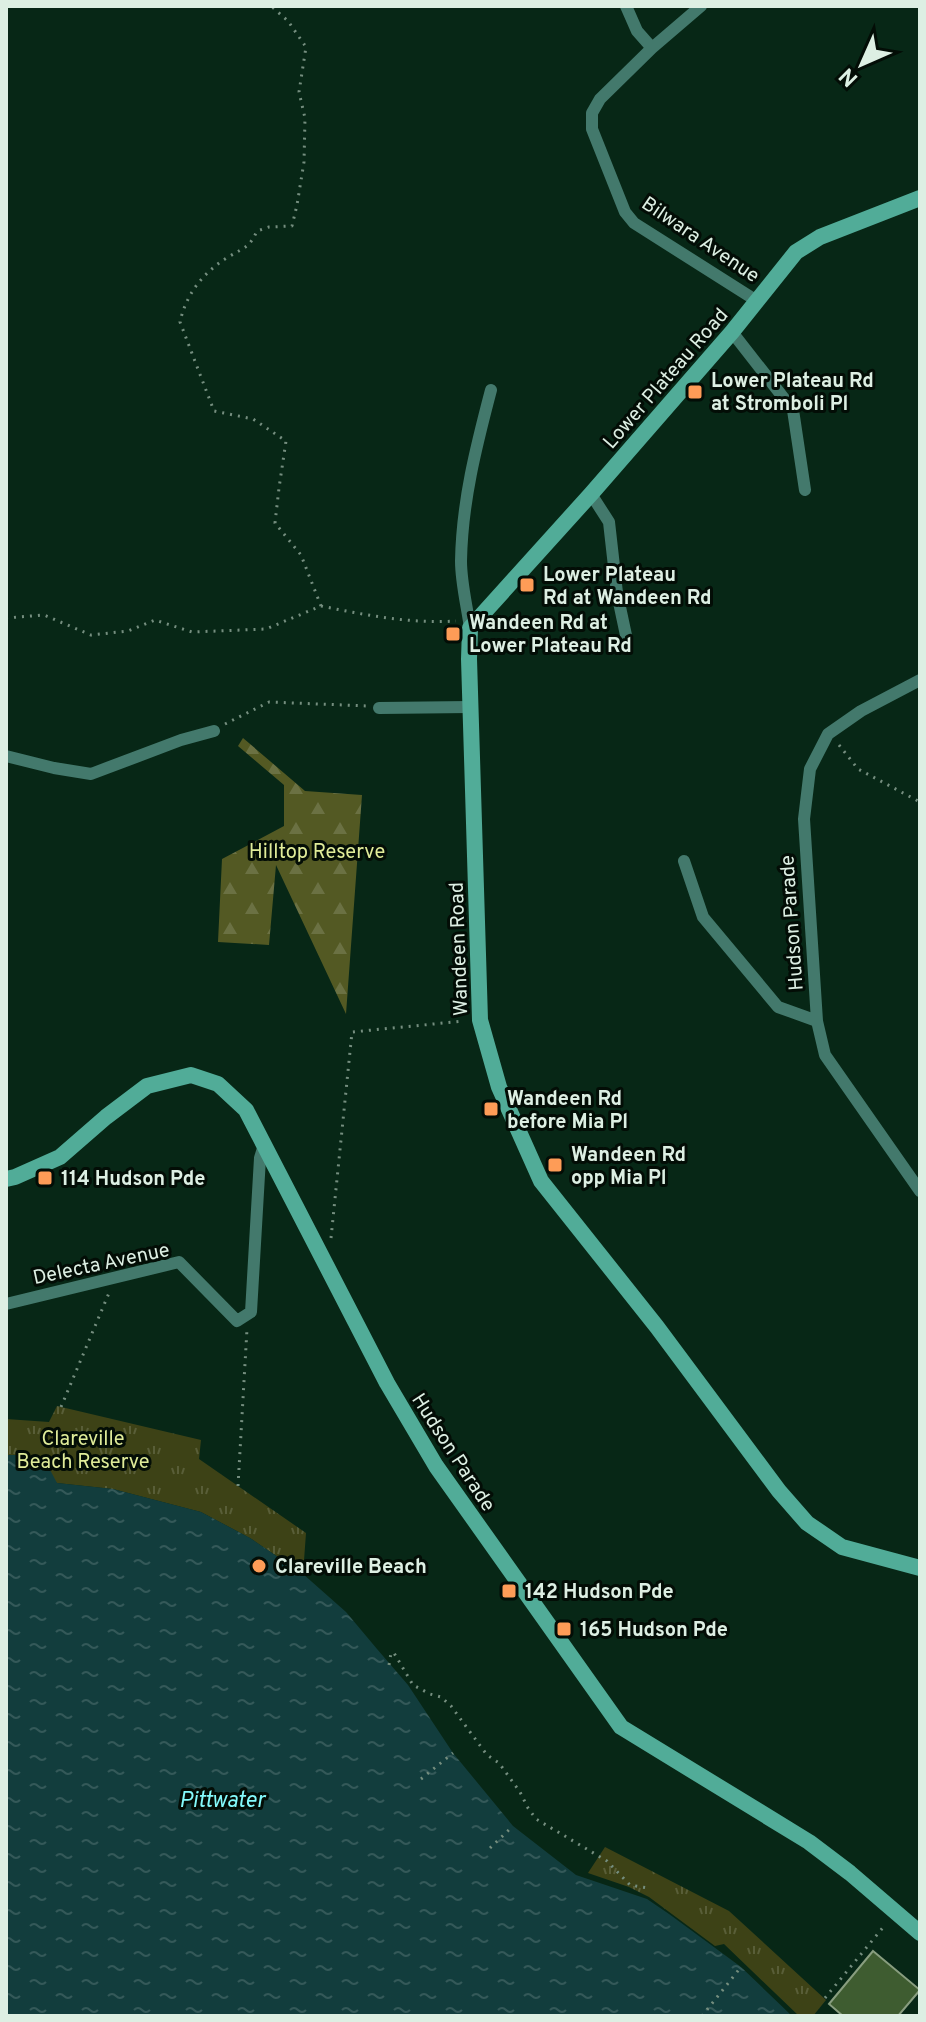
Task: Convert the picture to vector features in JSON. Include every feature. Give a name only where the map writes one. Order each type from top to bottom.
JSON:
[{"type":"street","points":[[626,6],[637,31],[652,48],[701,6]]},
{"type":"street","name":"Bilwara Avenue","points":[[652,48],[600,99],[592,113],[592,129],[625,212],[634,223],[757,301]]},
{"type":"street","name":"Lower Plateau Road","points":[[469,624],[591,494],[732,332],[796,252],[820,237],[920,198]]},
{"type":"street","points":[[732,332],[793,410],[805,490]]},
{"type":"street","name":"Wandeen Road","points":[[491,390],[470,469],[461,564],[469,624],[480,1020],[499,1087],[541,1181],[657,1327],[779,1491],[807,1523],[842,1547],[920,1568]]},
{"type":"street","points":[[591,494],[609,522],[617,593],[627,640]]},
{"type":"street","name":"Hudson Parade","points":[[920,680],[861,711],[829,733],[810,769],[804,819],[817,1021],[825,1055],[920,1191]]},
{"type":"street","points":[[379,708],[470,707]]},
{"type":"street","points":[[6,756],[91,774],[214,731]]},
{"type":"street","points":[[684,861],[703,917],[778,1007],[817,1021]]},
{"type":"street","name":"Hudson Parade","points":[[6,1179],[60,1157],[147,1086],[191,1075],[218,1084],[246,1110],[381,1372],[436,1466],[621,1727],[809,1842],[920,1933]]},
{"type":"street","points":[[241,1318],[251,1312],[260,1158],[264,1145]]},
{"type":"street","name":"Delecta Avenue","points":[[6,1304],[179,1262],[237,1321],[241,1318]]},
{"type":"path","points":[[271,6],[288,21],[306,47],[299,92],[305,118],[304,162],[292,226],[257,231],[251,246],[204,274],[183,307],[180,322],[214,411],[253,419],[286,441],[275,523],[301,555],[321,606]]},
{"type":"path","points":[[6,618],[44,615],[91,635],[128,631],[155,620],[192,632],[228,631],[266,629],[321,606],[364,615],[469,624]]},
{"type":"path","points":[[214,731],[269,702],[379,708]]},
{"type":"path","points":[[829,733],[858,769],[920,802]]},
{"type":"path","points":[[331,1237],[352,1032],[480,1020]]},
{"type":"path","points":[[61,1407],[115,1278]]},
{"type":"path","points":[[238,1486],[248,1331],[241,1318]]},
{"type":"path","points":[[389,1665],[391,1653],[394,1653],[413,1685],[441,1697],[451,1706],[487,1755],[499,1763],[536,1819],[607,1861],[630,1885],[648,1888]]},
{"type":"path","points":[[421,1779],[453,1753]]},
{"type":"path","points":[[490,1848],[513,1826]]},
{"type":"path","points":[[825,1998],[888,1922]]},
{"type":"path","points":[[702,2016],[741,1967]]},
{"type":"green space","name":"Hilltop Reserve","points":[[243,738],[305,791],[362,795],[346,1014],[276,865],[269,945],[218,942],[222,859],[284,826],[284,785],[238,746]]},
{"type":"green space","name":"Clareville Beach Reserve","points":[[57,1406],[201,1440],[199,1459],[306,1533],[303,1574],[250,1538],[201,1512],[113,1489],[57,1483],[26,1455],[6,1455],[6,1419],[49,1422]]},
{"type":"green space","points":[[605,1847],[729,1911],[826,2000],[813,2016],[799,2016],[724,1944],[715,1946],[649,1897],[588,1873]]},
{"type":"water","name":"Pittwater","points":[[6,1455],[26,1455],[47,1464],[57,1483],[113,1489],[201,1512],[250,1538],[303,1574],[346,1612],[408,1685],[453,1753],[513,1826],[576,1875],[647,1899],[741,1967],[792,2016],[6,2016]]},
{"type":"building","points":[[873,1951],[920,1990],[898,2016],[843,2016],[829,2004]]},
{"type":"place","name":"Lower Plateau Rd at Stromboli Pl","points":[[695,392]]},
{"type":"place","name":"Lower Plateau Rd at Wandeen Rd","points":[[527,585]]},
{"type":"place","name":"Wandeen Rd at Lower Plateau Rd","points":[[453,634]]},
{"type":"place","name":"Wandeen Rd before Mia Pl","points":[[491,1109]]},
{"type":"place","name":"Wandeen Rd opp Mia Pl","points":[[555,1165]]},
{"type":"place","name":"114 Hudson Pde","points":[[45,1178]]},
{"type":"place","name":"Clareville Beach","points":[[259,1566]]},
{"type":"place","name":"142 Hudson Pde","points":[[509,1591]]},
{"type":"place","name":"165 Hudson Pde","points":[[564,1629]]}]
